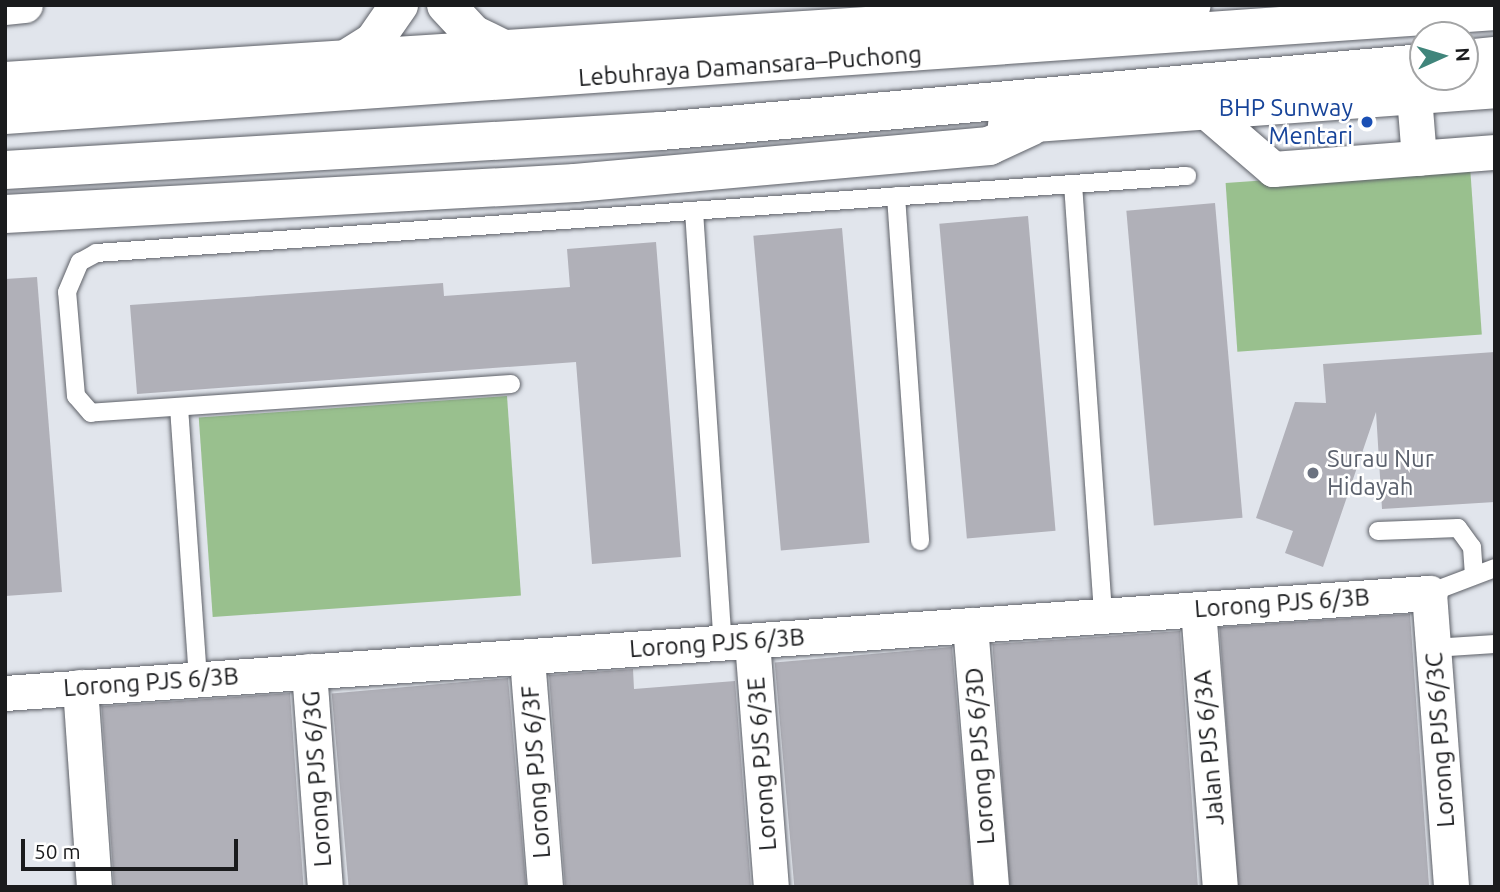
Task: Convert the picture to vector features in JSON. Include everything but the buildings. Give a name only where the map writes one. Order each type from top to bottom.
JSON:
[{"type":"main road","points":[[341,62],[374,41],[399,5]]},
{"type":"main road","points":[[446,5],[473,34],[506,50]]},
{"type":"main road","points":[[5,81],[341,62],[1192,5]]},
{"type":"main road","name":"Lebuhraya Damansara–Puchong","points":[[5,115],[651,73],[1495,10]]},
{"type":"main road","points":[[865,115],[1032,127],[1208,113],[1409,80]]},
{"type":"main road","points":[[5,170],[661,131],[1409,80]]},
{"type":"main road","points":[[5,214],[575,183],[989,146],[1032,127]]},
{"type":"street","points":[[5,7],[25,5]]},
{"type":"street","points":[[1418,91],[1419,158]]},
{"type":"street","points":[[1208,113],[1273,169],[1495,152]]},
{"type":"street","name":"Lorong PJS 6/3B","points":[[5,693],[1429,593]]},
{"type":"street","name":"Lorong PJS 6/3C","points":[[1429,593],[1451,887]]},
{"type":"street","name":"Jalan PJS 6/3A","points":[[1198,609],[1220,887]]},
{"type":"street","name":"Lorong PJS 6/3D","points":[[970,625],[991,887]]},
{"type":"street","name":"Lorong PJS 6/3E","points":[[737,642],[771,887]]},
{"type":"street","name":"Lorong PJS 6/3F","points":[[527,658],[545,887]]},
{"type":"street","name":"Lorong PJS 6/3G","points":[[309,671],[325,887]]},
{"type":"street","points":[[80,687],[94,887]]},
{"type":"lane","points":[[511,384],[91,413],[76,396],[67,292],[80,262],[96,253],[1187,176]]},
{"type":"lane","points":[[1073,184],[1103,615]]},
{"type":"lane","points":[[895,196],[920,541]]},
{"type":"lane","points":[[694,211],[737,642]]},
{"type":"lane","points":[[179,407],[198,679]]},
{"type":"lane","points":[[1378,531],[1458,528],[1472,547],[1474,575]]},
{"type":"lane","points":[[1429,593],[1495,568]]},
{"type":"lane","points":[[1433,648],[1495,644]]},
{"type":"green space","points":[[1470,166],[1482,335],[1237,352],[1226,183]]},
{"type":"green space","points":[[507,396],[521,596],[213,617],[199,418]]},
{"type":"place","name":"BHP Sunway Mentari","points":[[1367,122]]},
{"type":"place","name":"Surau Nur Hidayah","points":[[1313,473]]}]
